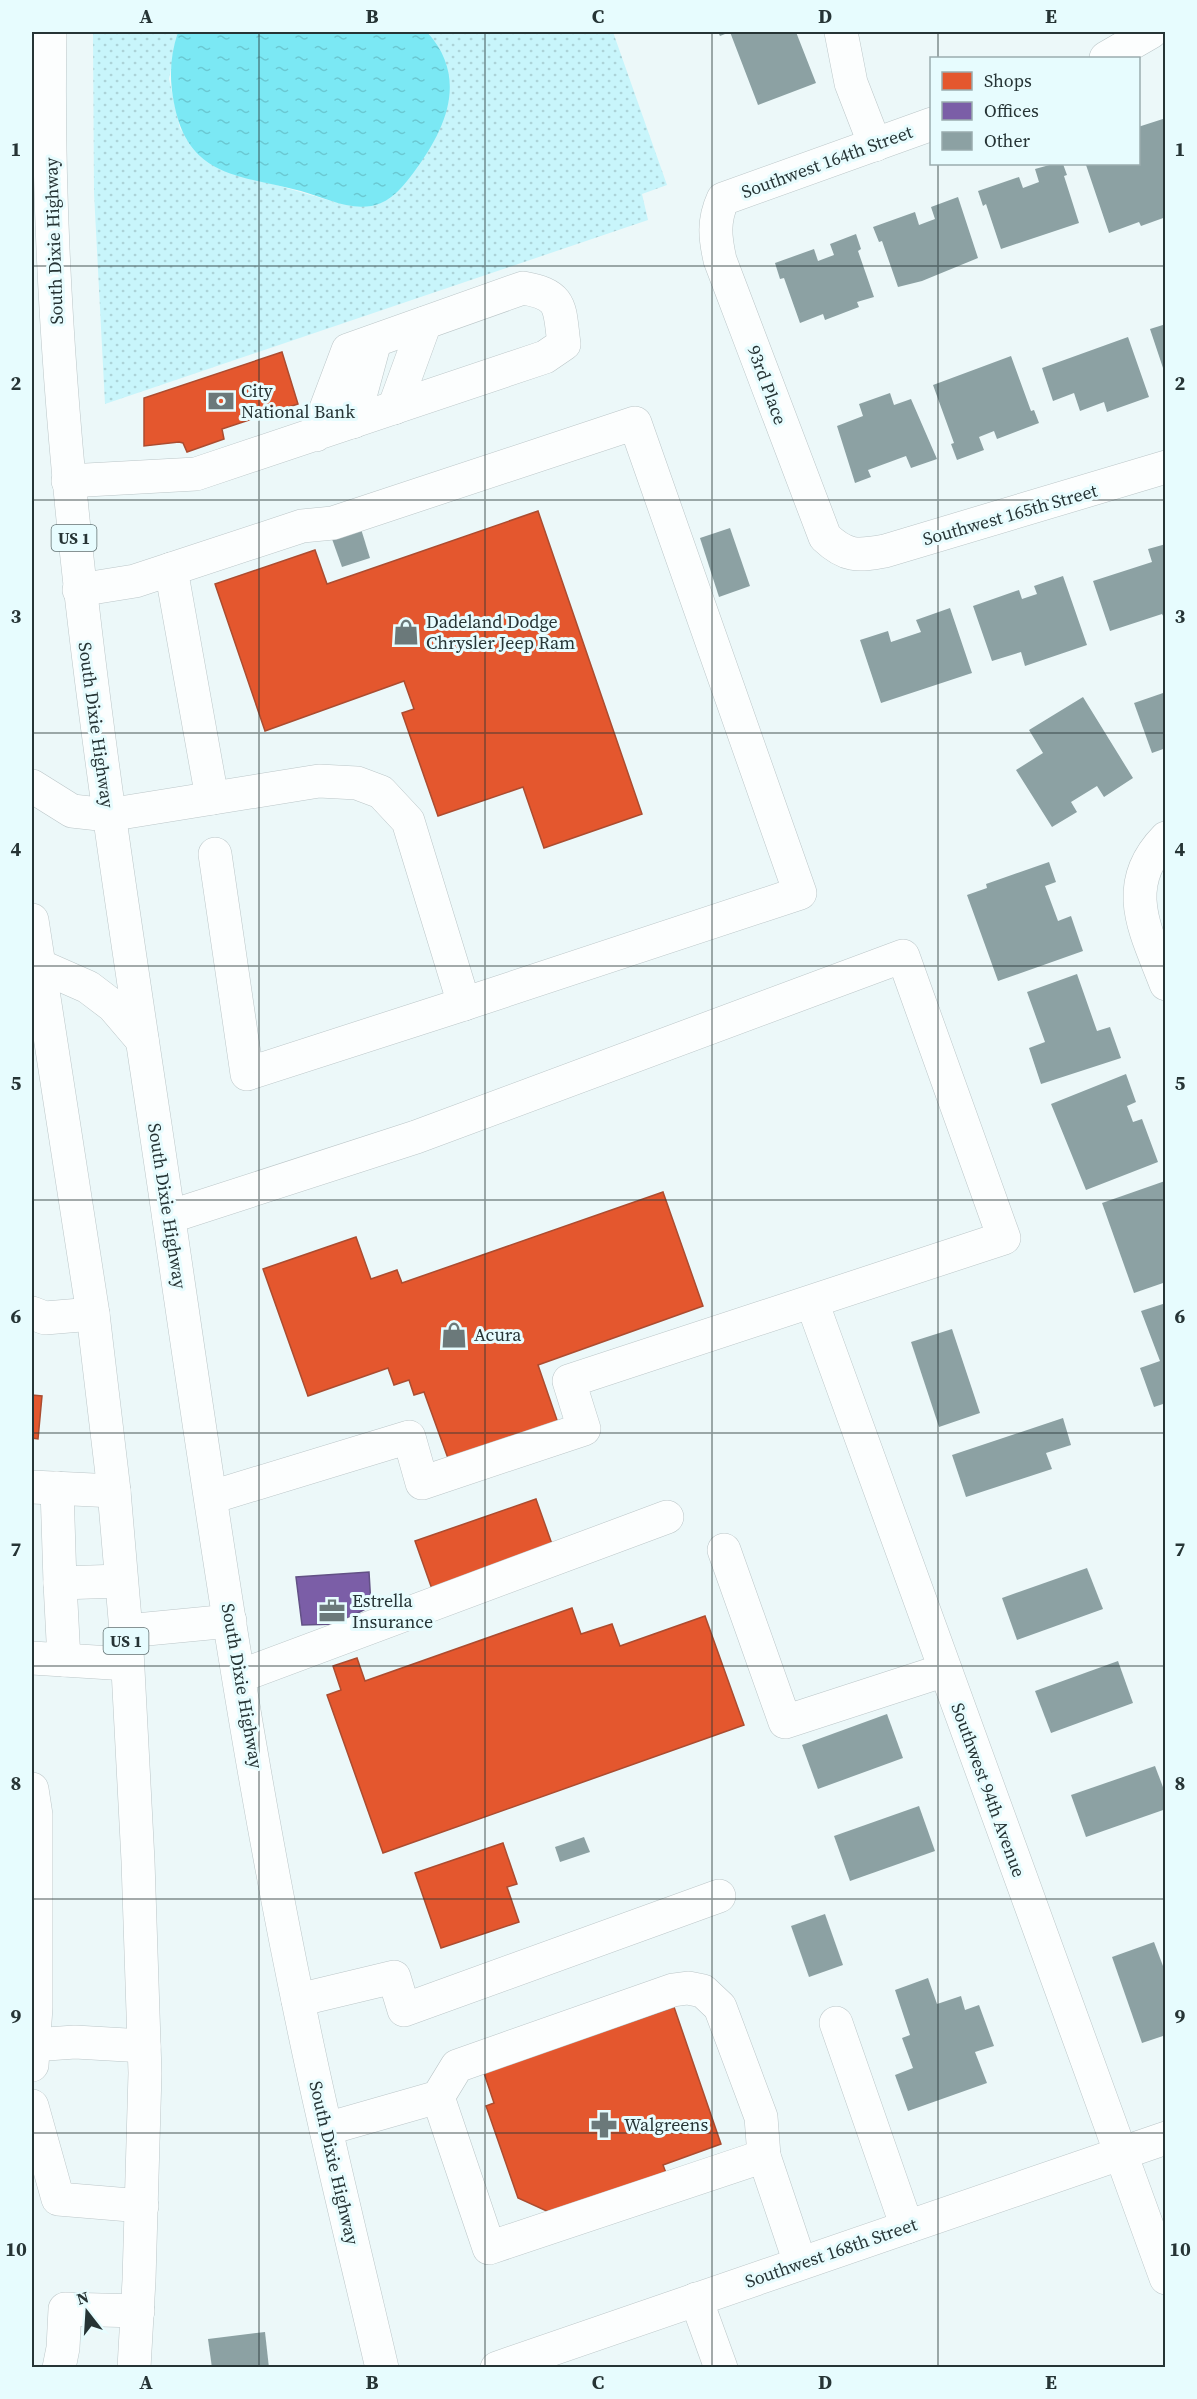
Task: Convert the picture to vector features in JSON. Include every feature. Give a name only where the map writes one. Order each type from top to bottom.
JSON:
[{"type":"main road","name":"South Dixie Highway","points":[[50,32],[51,213],[68,481],[79,590],[108,815],[230,1621],[298,2000],[382,2367]]},
{"type":"main road","points":[[841,32],[851,83],[875,145]]},
{"type":"main road","points":[[1108,57],[1151,32]]},
{"type":"main road","name":"Southwest 164th Street","points":[[723,199],[930,125]]},
{"type":"main road","name":"93rd Place","points":[[723,199],[716,214],[715,240],[720,260],[819,526],[841,551],[852,554]]},
{"type":"main road","points":[[68,481],[196,474],[316,435],[545,357],[564,344],[559,306],[546,292],[523,288],[348,350],[316,435]]},
{"type":"main road","points":[[375,415],[400,332]]},
{"type":"main road","points":[[375,415],[400,332]]},
{"type":"main road","points":[[79,590],[135,580],[302,526],[333,523],[635,423],[800,893],[247,1074],[215,854]]},
{"type":"main road","name":"Southwest 165th Street","points":[[852,554],[885,551],[1166,467]]},
{"type":"main road","points":[[171,568],[212,798]]},
{"type":"main road","points":[[32,786],[72,811],[108,815],[319,781],[357,783],[381,792],[408,820],[465,1004]]},
{"type":"main road","points":[[1158,848],[1140,884],[1140,913],[1166,984]]},
{"type":"main road","name":"US 1","points":[[32,920],[35,966],[93,1314],[114,1491],[126,1631],[144,2046],[142,2206],[134,2367]]},
{"type":"main road","points":[[169,1217],[416,1137],[903,956],[1004,1238],[569,1381],[584,1429],[422,1483],[409,1437],[212,1497]]},
{"type":"main road","points":[[35,966],[88,987],[113,1006],[142,1040]]},
{"type":"main road","name":"Southwest 94th Avenue","points":[[812,1302],[1119,2155],[1166,2278]]},
{"type":"main road","points":[[32,1313],[45,1318],[93,1314]]},
{"type":"main road","points":[[64,1660],[60,1583],[44,1488],[114,1491]]},
{"type":"main road","points":[[240,1676],[667,1517]]},
{"type":"main road","points":[[724,1550],[785,1722],[945,1670]]},
{"type":"main road","points":[[60,1583],[121,1581]]},
{"type":"main road","points":[[126,1631],[230,1621]]},
{"type":"main road","points":[[32,1658],[127,1664]]},
{"type":"main road","points":[[32,1789],[36,1815],[36,2007],[32,2055],[75,2042],[144,2046]]},
{"type":"main road","points":[[298,2000],[394,1977],[404,2010],[719,1896]]},
{"type":"main road","points":[[326,2129],[438,2097],[457,2066],[673,1990],[688,1988],[703,1991],[720,2007],[761,2117],[764,2156],[800,2263]]},
{"type":"main road","points":[[836,2023],[907,2227]]},
{"type":"main road","points":[[438,2097],[489,2248],[764,2156]]},
{"type":"main road","points":[[32,2106],[45,2202],[142,2206]]},
{"type":"main road","name":"Southwest 168th Street","points":[[511,2365],[1166,2138]]},
{"type":"main road","points":[[696,2299],[721,2367]]},
{"type":"main road","points":[[59,2367],[63,2348],[64,2309],[138,2311]]},
{"type":"shaded area","points":[[93,32],[178,32],[169,79],[180,129],[222,169],[338,203],[381,203],[400,189],[430,35],[427,32],[613,32],[667,185],[642,194],[648,220],[105,404],[94,193]]},
{"type":"water","points":[[178,32],[427,32],[440,49],[447,67],[450,85],[443,121],[425,156],[403,186],[386,200],[371,206],[341,204],[301,191],[238,176],[204,160],[191,146],[181,128],[171,85],[173,50]]},
{"type":"building: Shops","name":"City National Bank","points":[[282,352],[298,404],[222,429],[224,439],[187,452],[183,443],[179,442],[144,446],[144,398]]},
{"type":"building: Shops","name":"Dadeland Dodge Chrysler Jeep Ram","points":[[538,511],[642,814],[544,848],[523,787],[438,816],[402,713],[414,709],[404,681],[265,731],[215,584],[315,550],[327,584]]},
{"type":"building: Shops","name":"Acura","points":[[663,1192],[703,1306],[538,1365],[558,1423],[449,1461],[424,1392],[414,1395],[409,1380],[394,1385],[388,1368],[308,1396],[263,1269],[356,1237],[371,1279],[397,1270],[402,1283]]},
{"type":"building: Shops","points":[[32,1395],[42,1396],[38,1439],[32,1438]]},
{"type":"building: Shops","points":[[536,1499],[553,1547],[432,1589],[415,1541]]},
{"type":"building: Shops","points":[[572,1608],[581,1634],[612,1624],[620,1646],[705,1616],[744,1725],[383,1853],[327,1695],[341,1690],[333,1666],[357,1658],[365,1681]]},
{"type":"building: Shops","points":[[503,1843],[517,1884],[507,1887],[519,1922],[441,1948],[415,1873]]},
{"type":"building: Shops","name":"Walgreens","points":[[674,2007],[721,2144],[663,2165],[666,2173],[551,2213],[518,2198],[486,2106],[494,2103],[484,2073]]},
{"type":"building: Offices","points":[[369,1572],[371,1606],[337,1624],[302,1625],[296,1577]]},
{"type":"building: Other","points":[[718,32],[730,32],[720,36]]},
{"type":"building: Other","points":[[730,32],[796,32],[816,83],[758,105]]},
{"type":"building: Other","points":[[1166,118],[1166,217],[1141,226],[1139,222],[1109,233],[1086,165],[1140,165],[1140,126]]},
{"type":"building: Other","points":[[1049,165],[1063,165],[1067,175],[1064,176],[1079,223],[1001,249],[986,204],[983,206],[978,191],[1019,177],[1023,188],[1039,182],[1035,169]]},
{"type":"building: Other","points":[[958,197],[978,258],[922,281],[898,287],[882,241],[879,242],[873,227],[915,212],[919,225],[935,219],[931,207]]},
{"type":"building: Other","points":[[856,234],[861,249],[858,251],[874,297],[857,302],[859,307],[825,320],[823,314],[800,323],[784,278],[780,279],[775,263],[814,249],[818,261],[834,255],[830,244]]},
{"type":"building: Other","points":[[1166,324],[1166,373],[1165,374],[1150,329]]},
{"type":"building: Other","points":[[1128,337],[1149,397],[1107,412],[1104,402],[1080,411],[1074,393],[1053,401],[1042,368]]},
{"type":"building: Other","points":[[1011,356],[1031,411],[1034,410],[1039,423],[997,439],[994,431],[979,437],[984,450],[957,460],[951,444],[954,443],[933,385]]},
{"type":"building: Other","points":[[890,393],[894,405],[911,399],[937,459],[911,468],[906,456],[868,470],[871,477],[855,483],[837,426],[863,416],[859,404]]},
{"type":"building: Other","points":[[730,528],[750,586],[719,597],[700,538]]},
{"type":"building: Other","points":[[361,529],[370,558],[342,567],[332,539]]},
{"type":"building: Other","points":[[1166,544],[1166,621],[1162,614],[1110,631],[1093,581],[1152,562],[1148,549]]},
{"type":"building: Other","points":[[1063,576],[1087,645],[1025,666],[1021,652],[992,661],[973,606],[1019,590],[1022,599],[1037,594],[1034,586]]},
{"type":"building: Other","points":[[950,608],[972,673],[881,703],[860,640],[888,631],[891,642],[921,632],[916,620]]},
{"type":"building: Other","points":[[1166,692],[1166,748],[1152,753],[1134,703]]},
{"type":"building: Other","points":[[1083,697],[1133,778],[1104,797],[1097,786],[1071,802],[1077,812],[1052,827],[1016,770],[1043,753],[1029,730]]},
{"type":"building: Other","points":[[1049,862],[1056,882],[1045,886],[1058,921],[1071,916],[1083,951],[998,981],[967,895],[987,888],[986,884]]},
{"type":"building: Other","points":[[1077,974],[1097,1031],[1110,1027],[1121,1058],[1041,1084],[1029,1048],[1045,1042],[1027,992]]},
{"type":"building: Other","points":[[1126,1074],[1136,1102],[1127,1106],[1133,1122],[1142,1119],[1158,1162],[1086,1190],[1051,1104]]},
{"type":"building: Other","points":[[1165,1181],[1166,1282],[1134,1293],[1102,1203]]},
{"type":"building: Other","points":[[1166,1303],[1166,1403],[1154,1407],[1140,1368],[1160,1361],[1141,1311]]},
{"type":"building: Other","points":[[952,1329],[980,1413],[939,1427],[911,1342]]},
{"type":"building: Other","points":[[1063,1418],[1071,1445],[1046,1453],[1052,1469],[966,1497],[952,1455]]},
{"type":"building: Other","points":[[1087,1568],[1103,1609],[1017,1640],[1002,1598]]},
{"type":"building: Other","points":[[1118,1661],[1133,1703],[1051,1733],[1035,1691]]},
{"type":"building: Other","points":[[887,1714],[903,1758],[818,1789],[802,1745]]},
{"type":"building: Other","points":[[1155,1766],[1166,1795],[1166,1809],[1086,1837],[1071,1795]]},
{"type":"building: Other","points":[[919,1806],[935,1851],[850,1881],[834,1836]]},
{"type":"building: Other","points":[[584,1837],[590,1852],[560,1862],[555,1847]]},
{"type":"building: Other","points":[[825,1914],[843,1965],[809,1977],[791,1926]]},
{"type":"building: Other","points":[[1154,1942],[1166,1974],[1166,2035],[1142,2043],[1112,1957]]},
{"type":"building: Other","points":[[928,1978],[937,2004],[961,1996],[965,2010],[979,2005],[994,2046],[975,2052],[987,2083],[908,2111],[895,2075],[913,2068],[902,2038],[910,2035],[895,1990]]},
{"type":"building: Other","points":[[265,2332],[269,2368],[212,2368],[208,2339]]},
{"type":"place","name":"City National Bank","points":[[221,401]]},
{"type":"place","name":"Dadeland Dodge Chrysler Jeep Ram","points":[[406,632]]},
{"type":"place","name":"Acura","points":[[454,1335]]},
{"type":"place","name":"Estrella Insurance","points":[[332,1611]]},
{"type":"place","name":"Walgreens","points":[[604,2125]]}]
